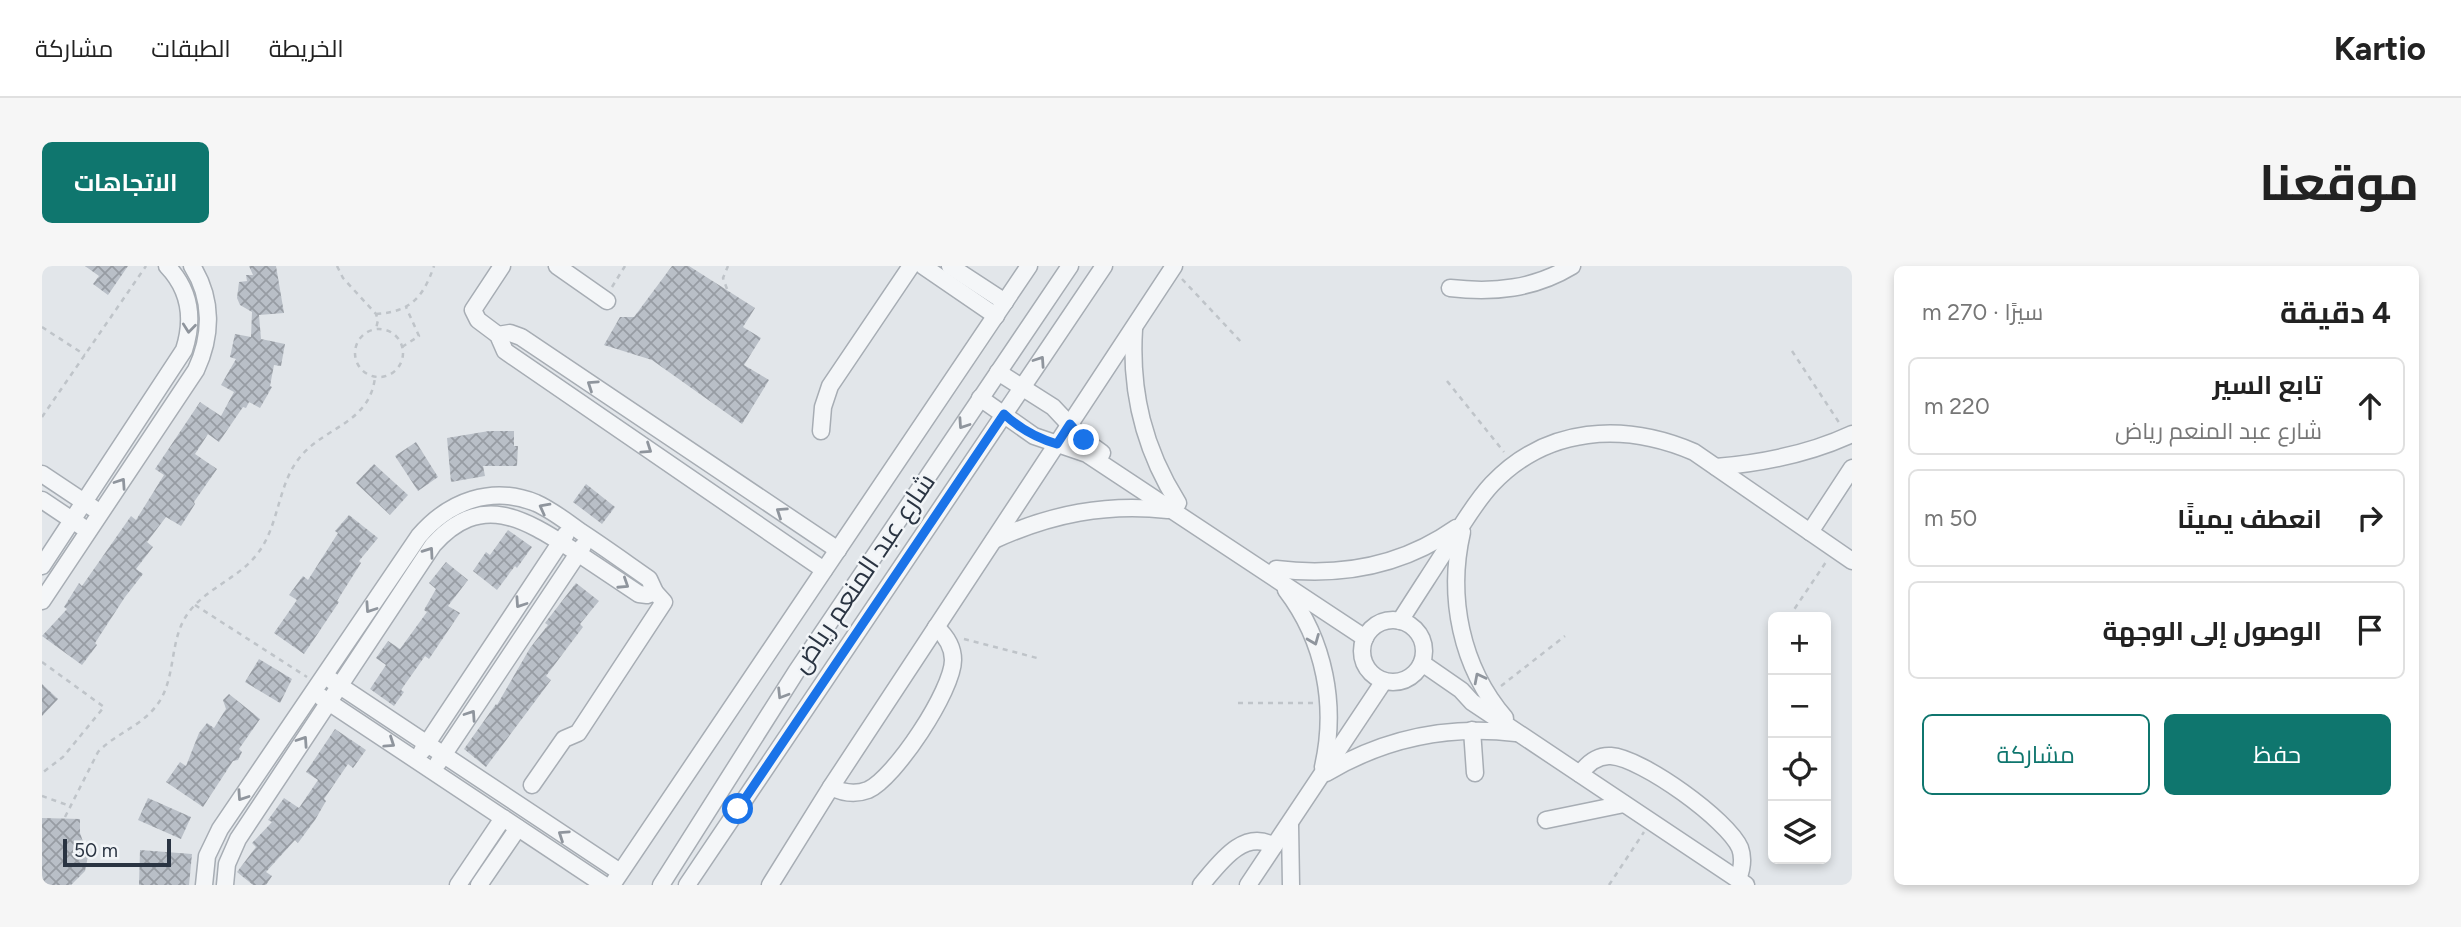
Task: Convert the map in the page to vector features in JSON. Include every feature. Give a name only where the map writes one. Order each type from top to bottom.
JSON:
[{"type":"street","points":[[42,566],[184,350],[190,310],[181,284],[167,266]]},
{"type":"street","points":[[42,601],[202,357],[208,334],[208,312],[201,282],[192,266]]},
{"type":"street","points":[[502,266],[473,310],[478,320],[499,335],[501,346],[509,355],[824,570]]},
{"type":"street","points":[[557,266],[606,300]]},
{"type":"street","points":[[821,431],[823,407],[831,386],[911,266]]},
{"type":"street","points":[[923,266],[1000,309]]},
{"type":"street","points":[[950,266],[1000,309]]},
{"type":"street","points":[[318,684],[340,686],[443,755],[616,879],[1029,266]]},
{"type":"street","name":"شارع عبد المنعم رياض","points":[[661,885],[796,672],[1070,266]]},
{"type":"street","name":"شارع عبد المنعم رياض","points":[[687,885],[1104,266]]},
{"type":"street","points":[[1450,288],[1506,290],[1534,284],[1572,266]]},
{"type":"street","points":[[771,885],[831,787],[940,630],[994,540],[1174,267]]},
{"type":"street","points":[[1134,327],[1133,380],[1143,432],[1175,507]]},
{"type":"street","points":[[499,335],[510,333],[521,337],[838,550]]},
{"type":"street","points":[[998,372],[1054,407],[1092,446],[1175,507]]},
{"type":"street","points":[[980,398],[1023,430],[1087,454],[1175,507],[1367,635]]},
{"type":"street","points":[[1400,621],[1477,501],[1494,482],[1537,451],[1562,440],[1588,434],[1616,432],[1642,435],[1669,441],[1694,452],[1852,561]]},
{"type":"street","points":[[1716,467],[1743,465],[1796,454],[1850,435]]},
{"type":"street","points":[[1810,532],[1852,468]]},
{"type":"street","points":[[42,474],[101,513]]},
{"type":"street","points":[[204,885],[204,871],[212,842],[419,536],[443,512],[473,499],[506,496],[538,504],[649,579],[655,592],[663,600],[663,607],[578,733],[564,739],[532,785]]},
{"type":"street","points":[[42,499],[89,531]]},
{"type":"street","points":[[994,540],[1042,520],[1068,513],[1120,507],[1175,507]]},
{"type":"street","points":[[225,885],[227,864],[238,839],[433,545],[452,528],[476,517],[502,515],[527,522],[639,594],[655,592]]},
{"type":"street","points":[[1278,575],[1326,573],[1375,566],[1422,549],[1464,523]]},
{"type":"street","points":[[1464,523],[1455,573],[1460,625],[1466,649],[1488,696],[1518,733]]},
{"type":"street","points":[[416,760],[572,526]]},
{"type":"street","points":[[433,771],[589,537]]},
{"type":"street","points":[[1278,575],[1308,626],[1325,677],[1329,703],[1326,752],[1321,777]]},
{"type":"street","points":[[1387,621],[1400,621],[1408,624],[1420,637],[1424,654],[1419,668],[1401,681],[1384,681],[1370,672],[1365,664],[1362,647],[1367,635],[1387,621]]},
{"type":"street","points":[[831,787],[850,793],[869,789],[897,763],[915,741],[930,717],[953,665],[951,649],[940,630]]},
{"type":"street","points":[[1419,668],[1455,698],[1472,702],[1742,882]]},
{"type":"street","points":[[1248,885],[1384,681]]},
{"type":"street","points":[[318,684],[329,702],[604,885]]},
{"type":"street","points":[[1321,777],[1361,754],[1427,734],[1472,730],[1518,733]]},
{"type":"street","points":[[1472,730],[1475,773]]},
{"type":"street","points":[[1580,774],[1592,761],[1610,756],[1641,767],[1681,791],[1717,821],[1738,845],[1742,882]]},
{"type":"street","points":[[1546,821],[1624,804]]},
{"type":"street","points":[[458,885],[503,818]]},
{"type":"street","points":[[1290,822],[1291,885]]},
{"type":"street","points":[[479,885],[518,828]]},
{"type":"street","points":[[1201,885],[1244,843],[1260,840],[1274,846]]},
{"type":"path","points":[[42,417],[146,266]]},
{"type":"path","points":[[337,266],[343,278],[376,314],[376,328]]},
{"type":"path","points":[[376,314],[397,313],[406,307],[427,283],[433,267],[440,266]]},
{"type":"path","points":[[606,300],[625,266]]},
{"type":"path","points":[[727,289],[723,278],[728,266]]},
{"type":"path","points":[[1174,267],[1244,344]]},
{"type":"path","points":[[402,347],[419,336],[406,307]]},
{"type":"path","points":[[42,327],[85,355]]},
{"type":"path","points":[[376,328],[395,335],[402,347],[402,360],[388,376],[368,375],[358,366],[354,352],[358,339],[376,328]]},
{"type":"path","points":[[1792,351],[1850,435]]},
{"type":"path","points":[[65,817],[98,752],[106,743],[138,725],[162,697],[177,633],[195,605],[244,568],[259,553],[272,526],[289,471],[302,454],[321,438],[348,423],[365,404],[374,385],[374,377]]},
{"type":"path","points":[[1447,381],[1514,465]]},
{"type":"path","points":[[1792,612],[1835,549]]},
{"type":"path","points":[[195,605],[318,684]]},
{"type":"path","points":[[940,630],[1041,659]]},
{"type":"path","points":[[1488,696],[1565,636]]},
{"type":"path","points":[[42,662],[104,707],[63,757],[42,773]]},
{"type":"path","points":[[1238,703],[1329,703]]},
{"type":"path","points":[[42,796],[70,806]]},
{"type":"path","points":[[1609,885],[1651,821]]},
{"type":"building","points":[[85,266],[128,266],[108,295],[93,284],[99,276]]},
{"type":"building","points":[[249,266],[276,266],[284,313],[259,315],[261,339],[285,344],[281,366],[274,365],[272,387],[260,408],[249,402],[219,442],[208,434],[195,454],[217,469],[181,526],[166,517],[147,542],[153,547],[136,569],[143,574],[125,597],[82,665],[42,636],[67,609],[64,607],[79,583],[82,586],[131,516],[136,520],[164,475],[155,469],[200,402],[221,416],[234,392],[221,385],[236,359],[230,357],[235,334],[251,337],[252,312],[240,305],[237,298],[239,282],[247,281],[246,275],[253,275]]},
{"type":"building","points":[[672,266],[689,266],[755,308],[743,327],[761,338],[744,365],[769,380],[742,424],[652,360],[604,345],[620,317],[634,317]]},
{"type":"building","points":[[489,431],[514,431],[514,446],[518,446],[517,466],[483,466],[485,476],[451,482],[447,438]]},
{"type":"building","points":[[416,442],[438,477],[418,491],[395,456]]},
{"type":"building","points":[[374,464],[408,495],[390,515],[356,483]]},
{"type":"building","points":[[586,484],[615,507],[602,524],[573,502]]},
{"type":"building","points":[[349,515],[378,538],[359,561],[361,563],[337,601],[339,602],[304,654],[274,633],[297,600],[289,595],[303,576],[308,580],[338,533],[335,531]]},
{"type":"building","points":[[508,530],[532,547],[497,590],[473,571],[486,552],[490,555]]},
{"type":"building","points":[[446,562],[468,580],[448,606],[460,613],[429,659],[425,656],[401,690],[404,692],[394,706],[370,689],[386,665],[376,658],[388,641],[400,649],[427,612],[424,610],[436,589],[429,583]]},
{"type":"building","points":[[576,583],[599,601],[580,624],[583,627],[546,676],[551,680],[486,767],[464,749],[497,705],[530,648],[548,625],[545,623]]},
{"type":"building","points":[[259,659],[292,679],[280,703],[245,682]]},
{"type":"building","points":[[42,684],[58,699],[42,716]]},
{"type":"building","points":[[229,694],[260,719],[239,749],[242,752],[238,760],[233,761],[203,807],[166,782],[180,762],[186,766],[199,733],[207,723],[214,728],[226,709],[223,700]]},
{"type":"building","points":[[335,729],[366,750],[353,768],[348,764],[298,843],[295,840],[266,872],[272,876],[266,885],[253,885],[237,872],[256,847],[252,843],[272,822],[268,820],[284,798],[299,808],[318,780],[306,772]]},
{"type":"building","points":[[148,798],[191,817],[181,839],[138,820]]},
{"type":"building","points":[[42,818],[80,819],[80,833],[88,856],[85,871],[71,885],[42,885]]},
{"type":"building","points":[[140,850],[192,854],[189,885],[139,885]]},
{"type":"route","points":[[738,809],[1004,414],[1023,430],[1057,444],[1070,424],[1084,440]]}]
